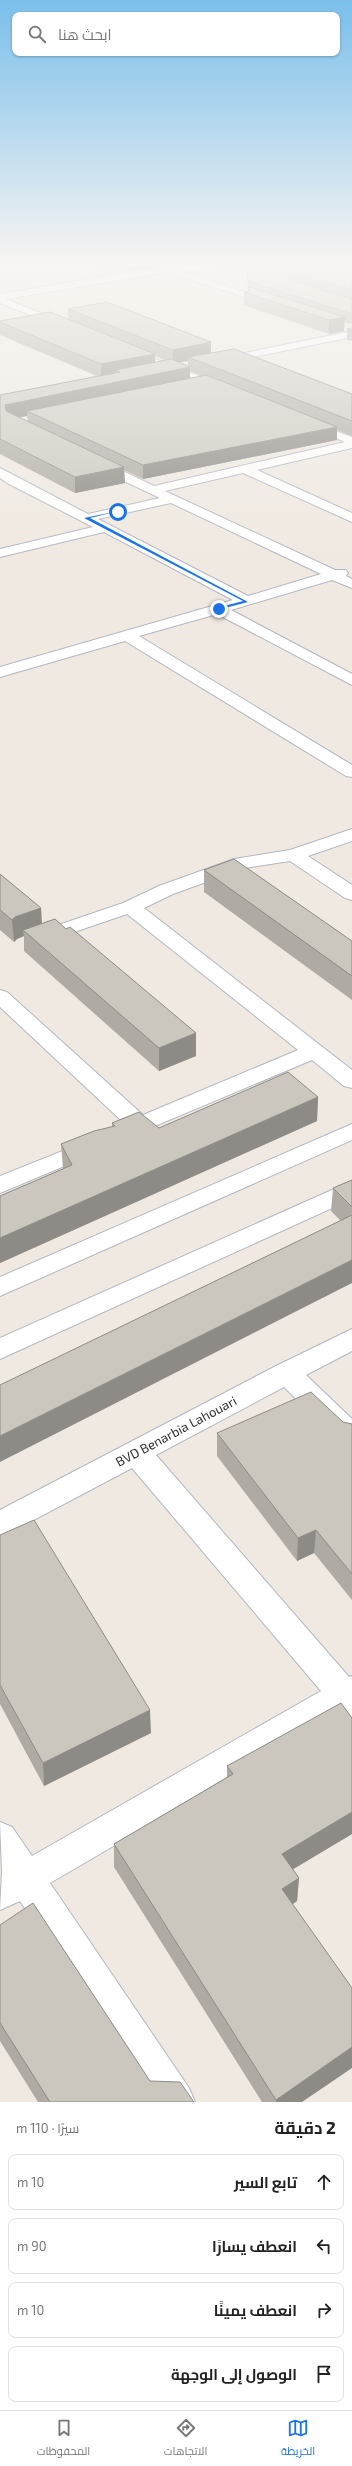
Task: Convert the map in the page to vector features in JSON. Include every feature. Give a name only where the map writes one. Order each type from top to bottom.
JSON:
[{"type":"street","points":[[158,363],[229,392]]},
{"type":"street","points":[[153,374],[197,366]]},
{"type":"street","points":[[184,388],[207,383]]},
{"type":"street","points":[[301,421],[352,441]]},
{"type":"street","points":[[153,490],[352,444]]},
{"type":"street","points":[[89,460],[352,584]]},
{"type":"street","points":[[245,469],[352,518]]},
{"type":"street","points":[[0,472],[14,481],[247,601]]},
{"type":"street","points":[[0,484],[14,481]]},
{"type":"street","points":[[86,518],[173,499]]},
{"type":"street","points":[[0,553],[105,528]]},
{"type":"street","points":[[0,672],[352,570]]},
{"type":"street","points":[[219,609],[352,680]]},
{"type":"street","points":[[128,636],[352,772]]},
{"type":"street","points":[[24,944],[130,907],[166,890],[241,863],[293,855],[352,835]]},
{"type":"street","points":[[293,855],[352,894]]},
{"type":"street","points":[[130,907],[352,1082]]},
{"type":"street","points":[[0,996],[140,1126]]},
{"type":"street","points":[[0,1185],[314,1051]]},
{"type":"street","points":[[0,1287],[352,1131]]},
{"type":"street","points":[[0,1349],[352,1189]]},
{"type":"street","name":"BVD Benarbia Lahouari","points":[[0,1524],[352,1339]]},
{"type":"street","points":[[286,1373],[352,1436]]},
{"type":"street","points":[[13,1886],[349,1697],[136,1452]]},
{"type":"street","points":[[0,1839],[13,1886],[175,2102]]},
{"type":"building","points":[[150,363],[181,363],[190,367],[5,405],[6,411],[124,467],[75,477],[0,439],[0,395],[120,372],[115,370]]},
{"type":"building","points":[[204,363],[271,363],[352,394],[352,421]]},
{"type":"building","points":[[206,375],[337,427],[143,465],[27,411]]},
{"type":"building","points":[[234,859],[352,941],[352,976],[204,870]]},
{"type":"building","points":[[0,874],[41,908],[15,917],[12,920],[0,910]]},
{"type":"building","points":[[55,919],[66,929],[70,927],[196,1033],[159,1048],[23,930]]},
{"type":"building","points":[[288,1072],[318,1097],[0,1238],[0,1196],[72,1165],[61,1144],[94,1131],[115,1126],[112,1123],[139,1112],[159,1128]]},
{"type":"building","points":[[352,1180],[352,1207],[333,1188]]},
{"type":"building","points":[[352,1215],[352,1260],[0,1436],[0,1385]]},
{"type":"building","points":[[311,1392],[343,1422],[352,1424],[352,1574],[316,1530],[298,1538],[217,1433]]},
{"type":"building","points":[[34,1520],[150,1710],[43,1763],[0,1685],[0,1535]]},
{"type":"building","points":[[341,1703],[352,1718],[352,1812],[282,1854],[299,1878],[282,1889],[352,1988],[352,2047],[276,2100],[114,1844],[233,1774],[227,1766]]},
{"type":"building","points":[[33,1903],[150,2081],[180,2082],[194,2102],[50,2102],[0,2023],[0,1925]]},
{"type":"route","points":[[118,512],[86,518],[247,601],[219,609]]}]
